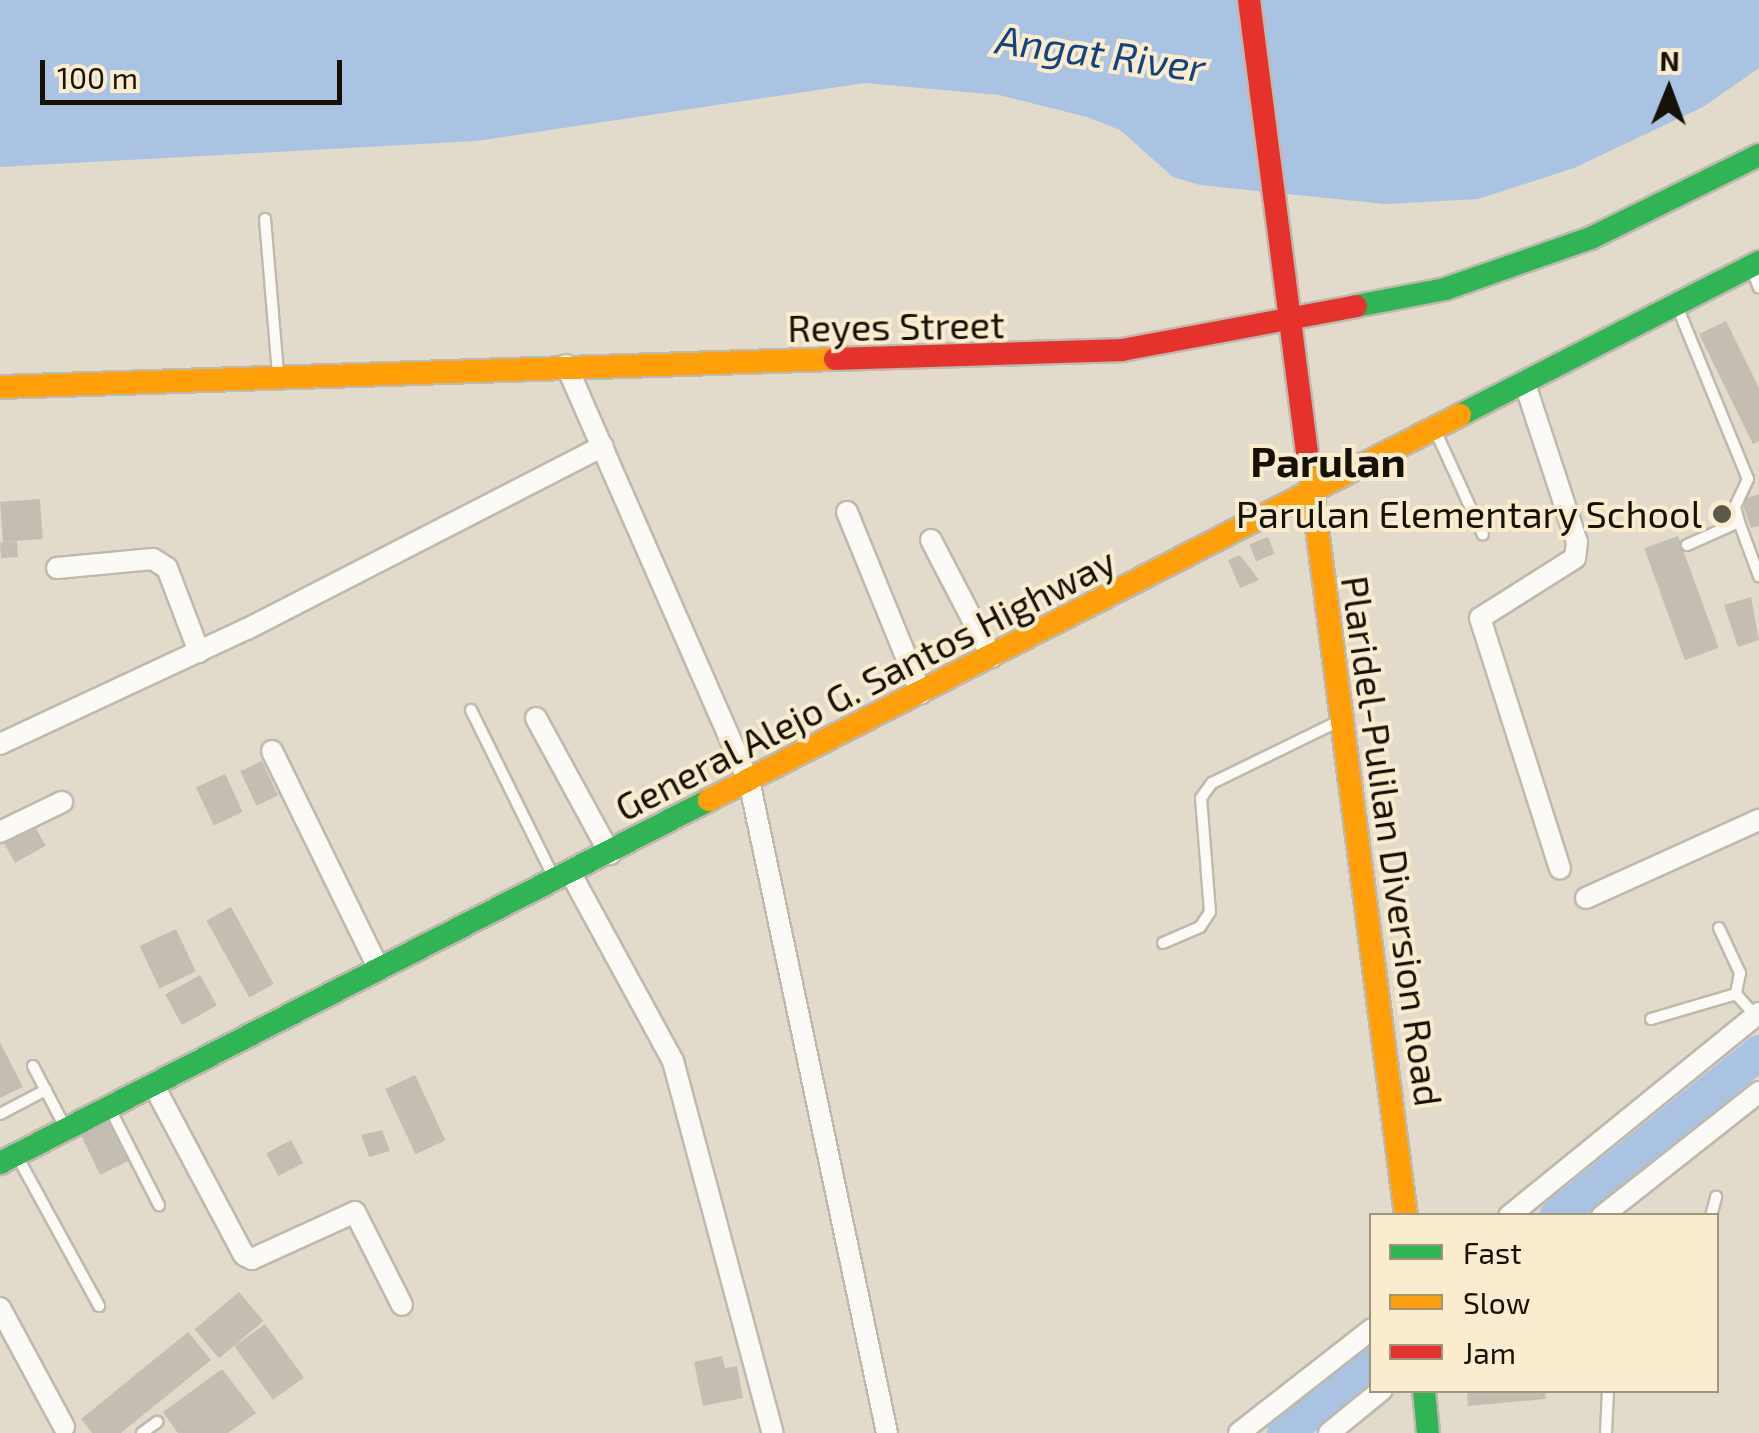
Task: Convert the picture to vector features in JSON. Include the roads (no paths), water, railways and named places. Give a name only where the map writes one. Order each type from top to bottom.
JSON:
[{"type":"main road","name":"Plaridel-Pulilan Diversion Road","points":[[1249,0],[1406,1213]]},
{"type":"main road","name":"Reyes Street","points":[[0,388],[566,365],[1013,360],[1292,324],[1445,288],[1591,238],[1759,155]]},
{"type":"main road","name":"General Alejo G. Santos Highway","points":[[6,1155],[66,1130],[378,969],[750,785],[1524,381],[1676,305],[1756,272]]},
{"type":"main road","points":[[1424,1393],[1428,1433]]},
{"type":"street","points":[[566,365],[750,785],[887,1433]]},
{"type":"street","points":[[1524,381],[1577,542],[1575,558],[1480,618],[1560,868]]},
{"type":"street","points":[[0,744],[198,652],[603,446]]},
{"type":"street","points":[[847,512],[921,693]]},
{"type":"street","points":[[930,540],[992,657]]},
{"type":"street","points":[[56,568],[154,559],[167,568],[198,652]]},
{"type":"street","points":[[536,718],[610,854]]},
{"type":"street","points":[[272,751],[378,969]]},
{"type":"street","points":[[0,832],[62,802]]},
{"type":"street","points":[[1586,898],[1759,820]]},
{"type":"street","points":[[563,877],[673,1060],[772,1433]]},
{"type":"street","points":[[1513,1213],[1757,1015]]},
{"type":"street","points":[[154,1086],[244,1254],[252,1259],[356,1212],[402,1305]]},
{"type":"street","points":[[1606,1213],[1759,1092]]},
{"type":"street","points":[[0,1308],[65,1430]]},
{"type":"street","points":[[1239,1433],[1369,1331]]},
{"type":"street","points":[[1328,1433],[1378,1393]]},
{"type":"lane","points":[[266,219],[278,376]]},
{"type":"lane","points":[[1676,305],[1746,469],[1738,522],[1759,576]]},
{"type":"lane","points":[[1435,429],[1483,535]]},
{"type":"lane","points":[[1687,545],[1738,522]]},
{"type":"lane","points":[[471,710],[563,877]]},
{"type":"lane","points":[[1163,943],[1200,927],[1210,912],[1201,798],[1212,783],[1340,721]]},
{"type":"lane","points":[[1720,928],[1740,973],[1736,994]]},
{"type":"lane","points":[[1736,994],[1757,1015]]},
{"type":"lane","points":[[1651,1019],[1736,994]]},
{"type":"lane","points":[[33,1066],[66,1130]]},
{"type":"lane","points":[[0,1114],[46,1090]]},
{"type":"lane","points":[[110,1108],[159,1205]]},
{"type":"lane","points":[[6,1155],[99,1306]]},
{"type":"lane","points":[[1713,1213],[1716,1197]]},
{"type":"lane","points":[[1606,1433],[1608,1393]]},
{"type":"lane","points":[[142,1433],[157,1422]]},
{"type":"water","name":"Angat River","points":[[0,0],[1759,0],[1759,68],[1703,107],[1574,168],[1478,199],[1385,204],[1200,185],[1173,177],[1120,130],[1087,117],[999,95],[865,83],[476,141],[0,167]]},
{"type":"waterway","points":[[1560,1213],[1759,1052]]},
{"type":"waterway","points":[[1284,1433],[1369,1365]]},
{"type":"place","name":"Parulan Elementary School","points":[[1722,514]]},
{"type":"district","name":"Parulan","points":[[1328,460]]}]
